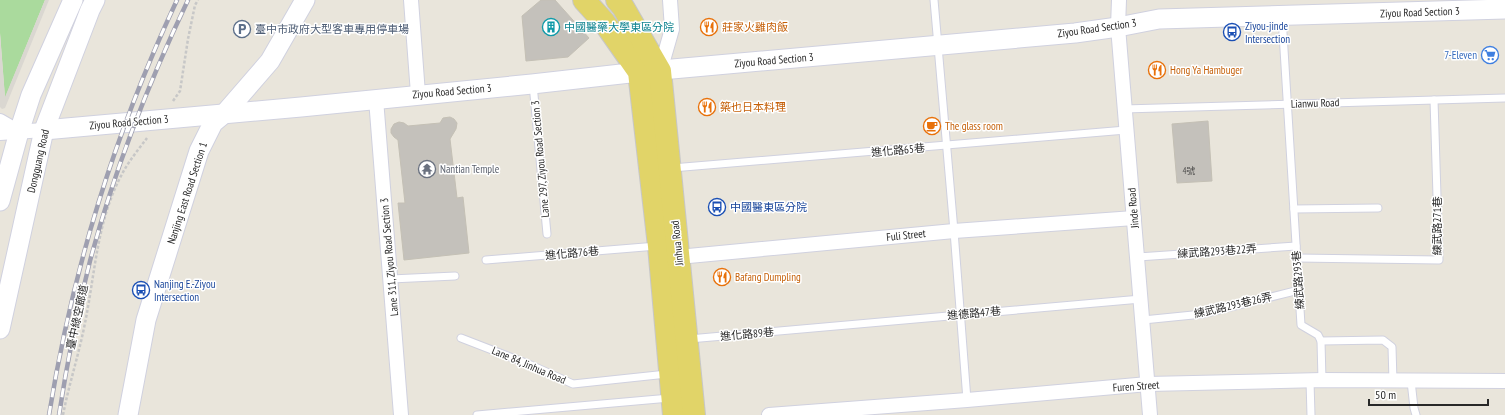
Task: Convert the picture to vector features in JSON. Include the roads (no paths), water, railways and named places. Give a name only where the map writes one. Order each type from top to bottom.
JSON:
[{"type":"main road","points":[[584,0],[604,22],[639,72]]},
{"type":"main road","points":[[617,0],[623,7],[660,71]]},
{"type":"main road","name":"Jinhua Road","points":[[660,71],[694,415]]},
{"type":"main road","name":"Jinhua Road","points":[[639,72],[659,246],[673,406]]},
{"type":"street","points":[[0,201],[31,95],[73,0]]},
{"type":"street","name":"Dongguang Road","points":[[0,329],[44,130],[95,0]]},
{"type":"street","name":"Nanjing East Road Section 1","points":[[128,415],[146,320],[199,151],[213,123],[225,113],[270,61],[305,0]]},
{"type":"street","points":[[411,0],[418,94]]},
{"type":"street","points":[[660,71],[672,29],[670,0]]},
{"type":"street","name":"Jinde Road","points":[[1119,0],[1118,26],[1124,109],[1138,256],[1150,415]]},
{"type":"street","name":"Ziyou Road Section 3","points":[[44,130],[532,84],[639,72],[937,44],[1075,33],[1159,18],[1282,15],[1448,6],[1505,9]]},
{"type":"street","name":"Lane 311, Ziyou Road Section 3","points":[[376,99],[401,415]]},
{"type":"street","points":[[0,121],[19,132]]},
{"type":"street","points":[[0,133],[44,130]]},
{"type":"street","name":"Fuli Street","points":[[678,257],[954,231],[1134,218]]},
{"type":"street","name":"Furen Street","points":[[769,415],[1148,384],[1316,380],[1505,381]]},
{"type":"lane","points":[[934,0],[967,400]]},
{"type":"lane","name":"練武路293巷","points":[[1282,15],[1302,325],[1318,335],[1321,341]]},
{"type":"lane","name":"Lane 297, Ziyou Road Section 3","points":[[532,84],[547,234]]},
{"type":"lane","name":"Lianwu Road","points":[[1124,109],[1505,98]]},
{"type":"lane","name":"練武路271巷","points":[[1297,258],[1439,260],[1434,100]]},
{"type":"lane","name":"進化路65巷","points":[[670,168],[1126,130]]},
{"type":"lane","points":[[1294,209],[1378,208]]},
{"type":"lane","name":"進化路76巷","points":[[486,260],[659,246]]},
{"type":"lane","name":"練武路293巷22弄","points":[[1138,256],[1296,246]]},
{"type":"lane","points":[[391,279],[455,276]]},
{"type":"lane","name":"練武路293巷26弄","points":[[1143,320],[1203,314],[1299,290]]},
{"type":"lane","name":"進德路47巷","points":[[808,328],[1141,299]]},
{"type":"lane","name":"進化路89巷","points":[[686,339],[808,328]]},
{"type":"lane","name":"Lane 84, Jinhua Road","points":[[461,338],[531,365],[573,384],[671,374]]},
{"type":"lane","points":[[1311,415],[1321,341],[1383,340],[1392,347],[1393,381]]},
{"type":"lane","points":[[1411,381],[1416,415]]},
{"type":"lane","points":[[477,415],[673,406]]},
{"type":"railway","points":[[49,415],[70,307],[98,203],[134,101],[177,0]]},
{"type":"railway","points":[[59,415],[81,299],[99,227],[133,128],[159,64],[188,0]]},
{"type":"place","name":"中國醫藥大學東區分院","points":[[551,27]]},
{"type":"place","name":"莊家火雞肉飯","points":[[709,27]]},
{"type":"place","name":"臺中市政府大型客車專用停車場","points":[[242,29]]},
{"type":"place","name":"Ziyou-jinde Intersection","points":[[1232,32]]},
{"type":"place","name":"7-Eleven","points":[[1490,55]]},
{"type":"place","name":"Hong Ya Hambuger","points":[[1157,70]]},
{"type":"place","name":"築也日本料理","points":[[707,107]]},
{"type":"place","name":"The glass room","points":[[932,126]]},
{"type":"place","name":"Nantian Temple","points":[[427,169]]},
{"type":"place","name":"中國醫東區分院","points":[[717,207]]},
{"type":"place","name":"Bafang Dumpling","points":[[722,277]]},
{"type":"place","name":"Nanjing E.-Ziyou Intersection","points":[[141,290]]}]
